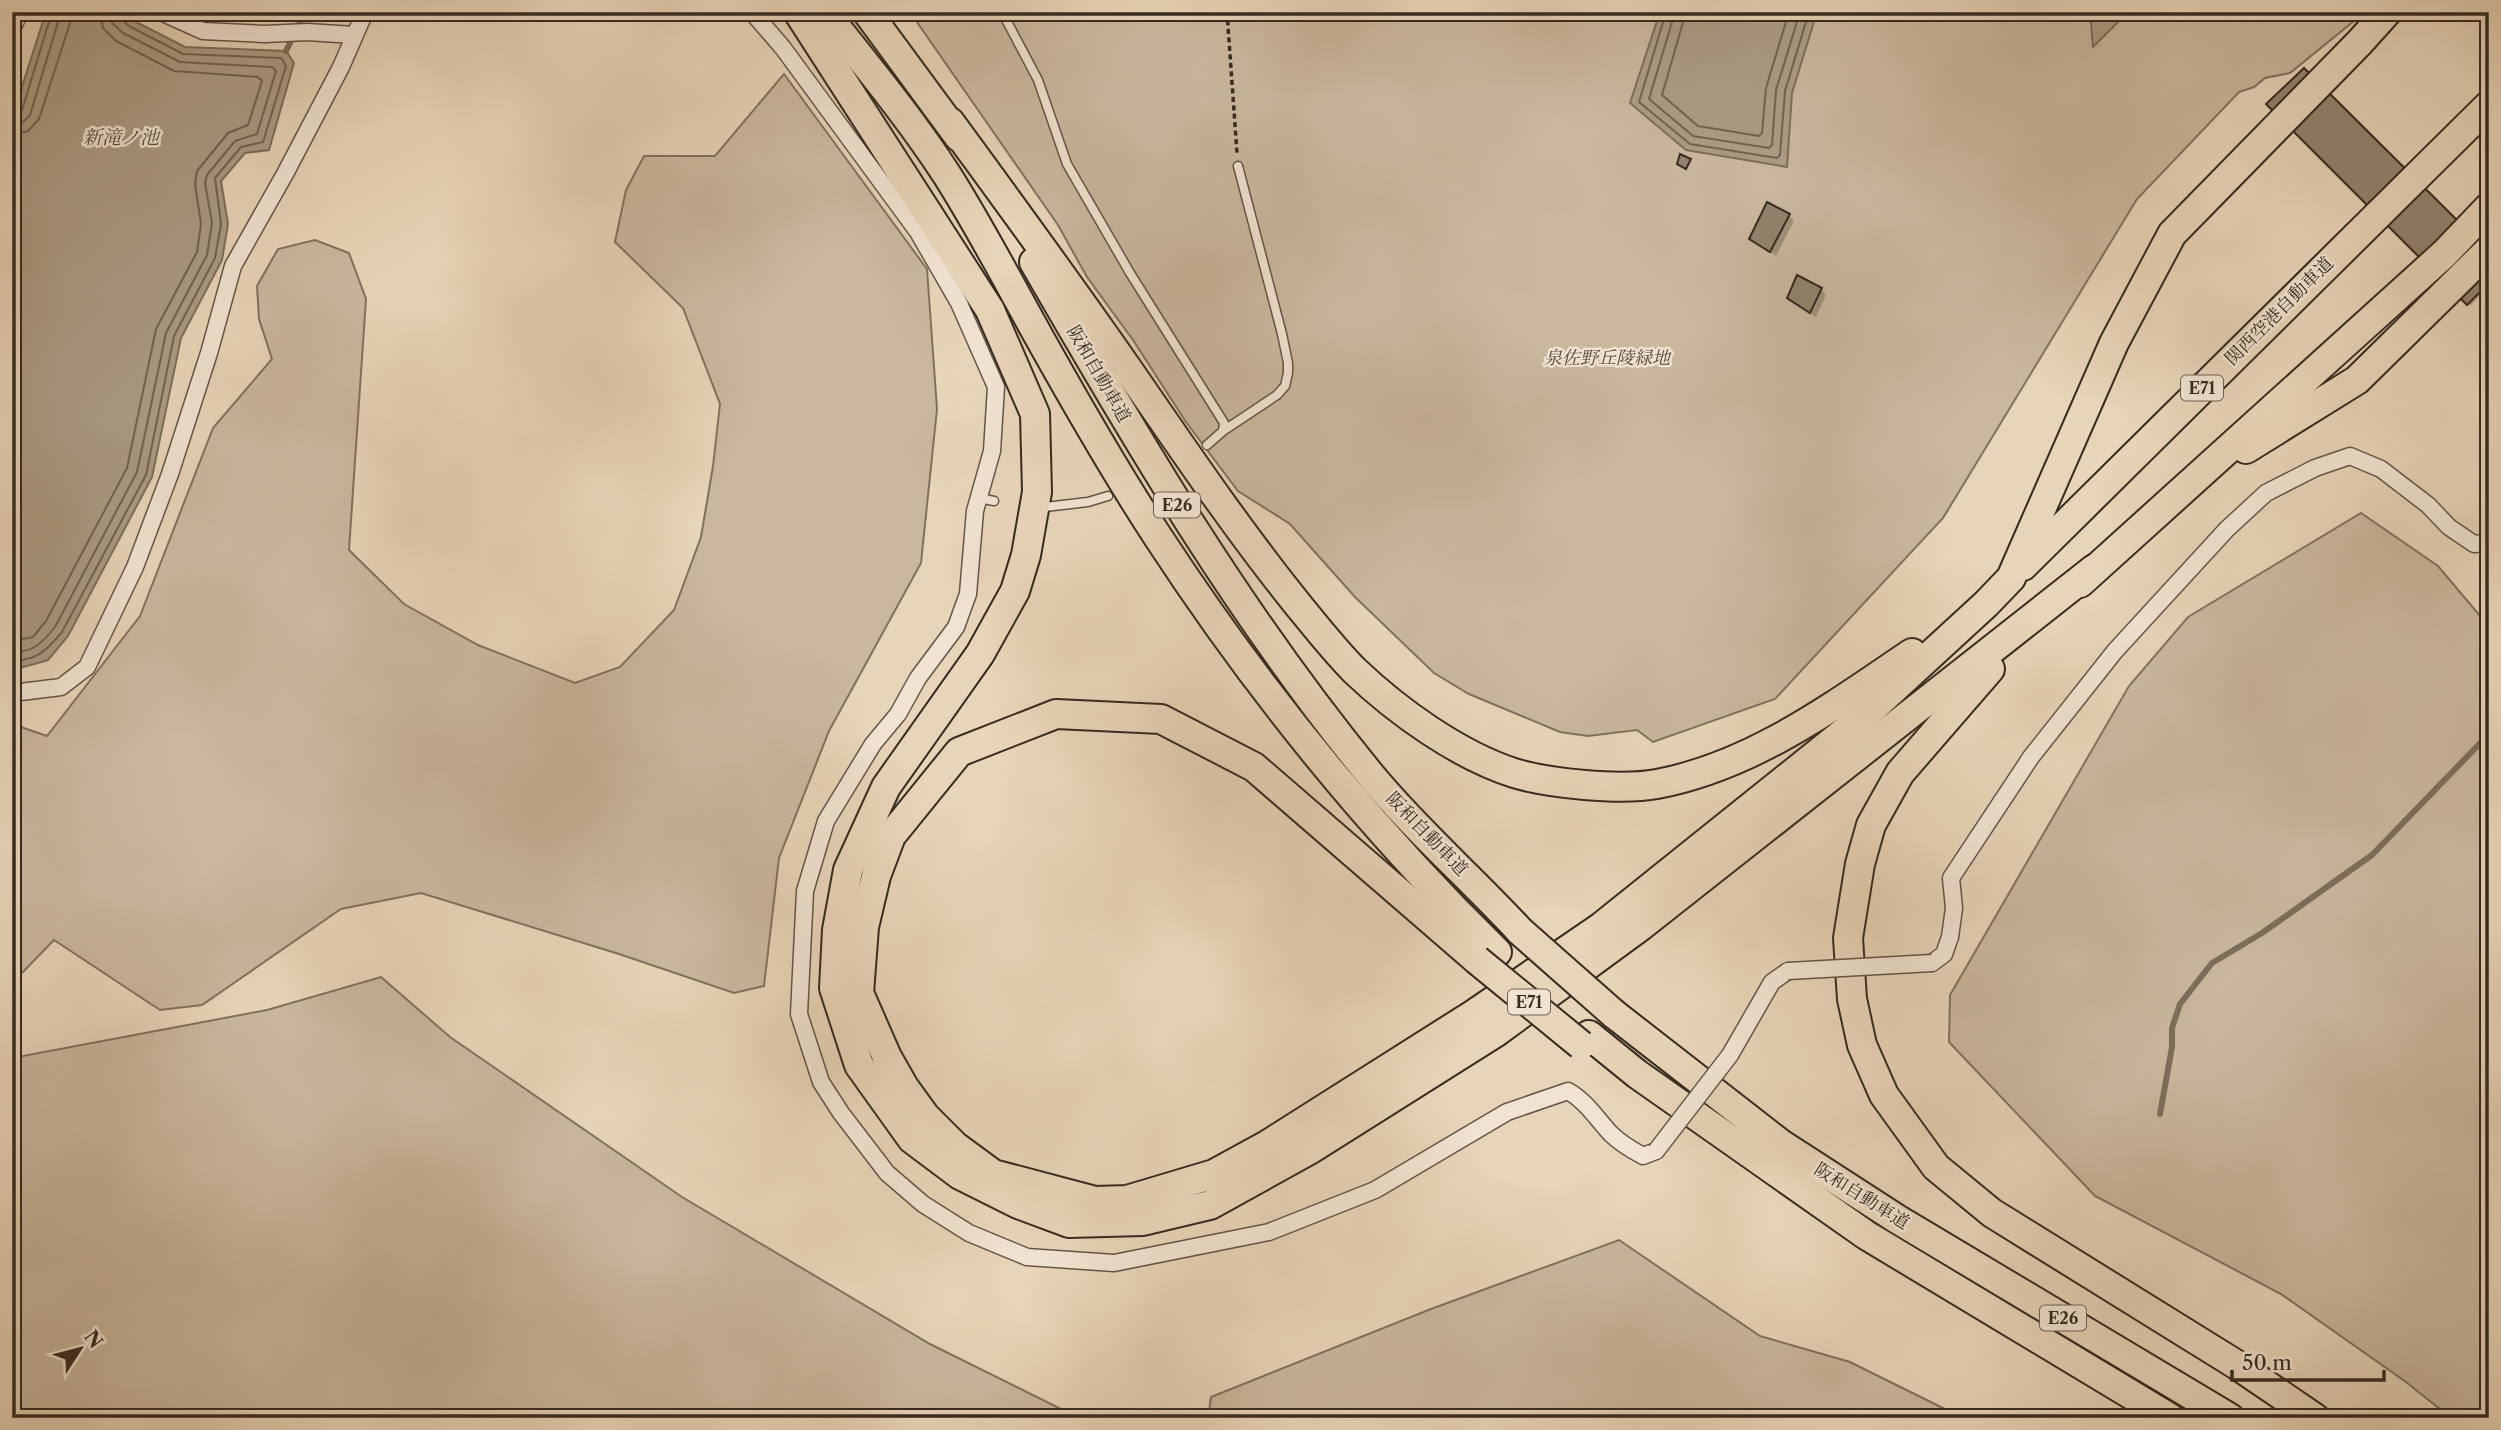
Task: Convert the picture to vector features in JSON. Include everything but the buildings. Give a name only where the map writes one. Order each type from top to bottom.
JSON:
[{"type":"highway","points":[[797,12],[990,310],[1035,414],[1037,492],[1026,555],[1014,591],[980,654],[886,787],[848,870],[837,930],[834,988],[859,1065],[912,1139],[960,1175],[1018,1204],[1069,1223],[1143,1221],[1210,1205],[1311,1149],[1495,1033],[1642,926],[2094,569]]},
{"type":"highway","name":"阪和自動車道","points":[[824,12],[946,174],[1117,470],[1203,603],[1349,795],[1436,891],[1487,956],[1585,1040],[1637,1074],[1816,1204],[2171,1418]]},
{"type":"highway","name":"阪和自動車道","points":[[867,12],[950,122],[1157,472],[1272,648],[1375,780],[1520,931],[1614,1014],[1782,1144],[1897,1219],[2230,1418]]},
{"type":"highway","points":[[2011,578],[2114,343],[2172,234],[2387,12]]},
{"type":"highway","name":"関西空港自動車道","points":[[1986,604],[2489,105]]},
{"type":"highway","points":[[950,122],[1072,288],[1233,520],[1318,629],[1354,671],[1435,734],[1473,755],[1514,773],[1560,783],[1655,785],[1690,775],[1729,762],[1809,722],[1986,604]]},
{"type":"highway","points":[[2315,1418],[2237,1365],[1992,1213],[1936,1167],[1884,1095],[1862,1045],[1853,999],[1848,938],[1860,864],[1871,825],[1899,773],[1978,680],[2180,490],[2445,253],[2489,207]]},
{"type":"highway","points":[[2180,490],[2357,380],[2489,250]]},
{"type":"highway","points":[[1487,956],[1254,768],[1161,719],[1056,714],[958,752],[891,836],[876,876],[864,927],[859,993],[887,1058],[925,1116],[955,1146],[993,1174],[1095,1201],[1127,1200],[1214,1174],[1267,1145],[1474,1014],[1601,927],[1863,718],[1986,604]]},
{"type":"street","points":[[12,29],[20,12]]},
{"type":"street","points":[[161,12],[203,31],[346,34]]},
{"type":"street","points":[[12,693],[61,687],[88,667],[135,567],[170,474],[209,353],[233,266],[341,67],[346,34],[365,12]]},
{"type":"street","points":[[752,12],[783,48],[918,232],[959,303],[996,387],[986,500],[975,511],[968,594],[956,627],[918,678],[898,714],[873,744],[826,821],[805,891],[799,1014],[821,1082],[887,1173],[923,1204],[969,1233],[1027,1257],[1114,1264],[1269,1232],[1375,1190],[1507,1112],[1567,1091],[1576,1096],[1612,1136],[1629,1149],[1643,1156],[1656,1151],[1730,1055],[1772,982],[1788,971],[1932,962],[1944,954],[1950,937],[1954,908],[1951,877],[2031,757],[2115,652],[2227,528],[2266,493],[2315,468],[2350,456],[2381,469],[2428,505],[2449,527],[2474,544],[2489,543]]},
{"type":"lane","points":[[1002,12],[1038,80],[1067,164],[1130,274],[1224,423],[1223,431]]},
{"type":"lane","points":[[1207,445],[1277,395],[1285,386],[1288,373],[1282,334],[1238,166]]},
{"type":"lane","points":[[1045,507],[1088,502],[1108,496]]},
{"type":"path","points":[[1227,12],[1238,166]]},
{"type":"green space","name":"泉佐野丘陵緑地","points":[[910,12],[2365,12],[2290,73],[2265,78],[2254,87],[2239,92],[2137,199],[1943,518],[1775,699],[1653,742],[1637,730],[1588,736],[1560,732],[1469,694],[1434,673],[1355,597],[1290,524],[1238,491],[1186,422],[1133,340],[1087,277],[1058,225]]},
{"type":"green space","points":[[784,74],[927,269],[937,409],[921,563],[829,731],[779,858],[764,986],[734,993],[619,954],[421,893],[341,909],[202,1005],[160,1010],[54,940],[23,972],[12,978],[12,724],[47,736],[140,616],[213,428],[272,359],[259,319],[257,286],[278,249],[315,240],[349,253],[366,299],[349,550],[404,604],[478,645],[575,683],[620,667],[674,610],[701,537],[720,404],[683,308],[615,242],[626,190],[644,156],[715,156]]},
{"type":"green space","points":[[2361,513],[2438,566],[2481,617],[2489,619],[2489,1418],[2451,1418],[2406,1382],[2281,1294],[2095,1196],[1949,1042],[1950,995],[2129,686],[2188,617]]},
{"type":"green space","points":[[381,977],[450,1037],[682,1197],[930,1344],[1079,1418],[12,1418],[12,1058],[267,1010]]},
{"type":"green space","points":[[1619,1240],[1760,1336],[1850,1362],[1963,1418],[1208,1418],[1211,1397],[1431,1309]]},
{"type":"water","name":"新滝ノ池","points":[[46,12],[123,12],[132,20],[185,47],[286,51],[294,63],[269,150],[245,153],[221,181],[228,224],[222,260],[181,338],[152,477],[68,636],[48,660],[20,668],[12,667],[12,118]]},
{"type":"water","points":[[1660,12],[1817,12],[1792,93],[1787,167],[1686,150],[1630,103]]},
{"type":"water","points":[[2090,12],[2128,12],[2093,47]]},
{"type":"waterway","points":[[286,51],[301,20],[299,12]]},
{"type":"waterway","points":[[2160,1114],[2172,1047],[2172,1028],[2180,1004],[2212,963],[2262,933],[2372,855],[2489,734]]}]
